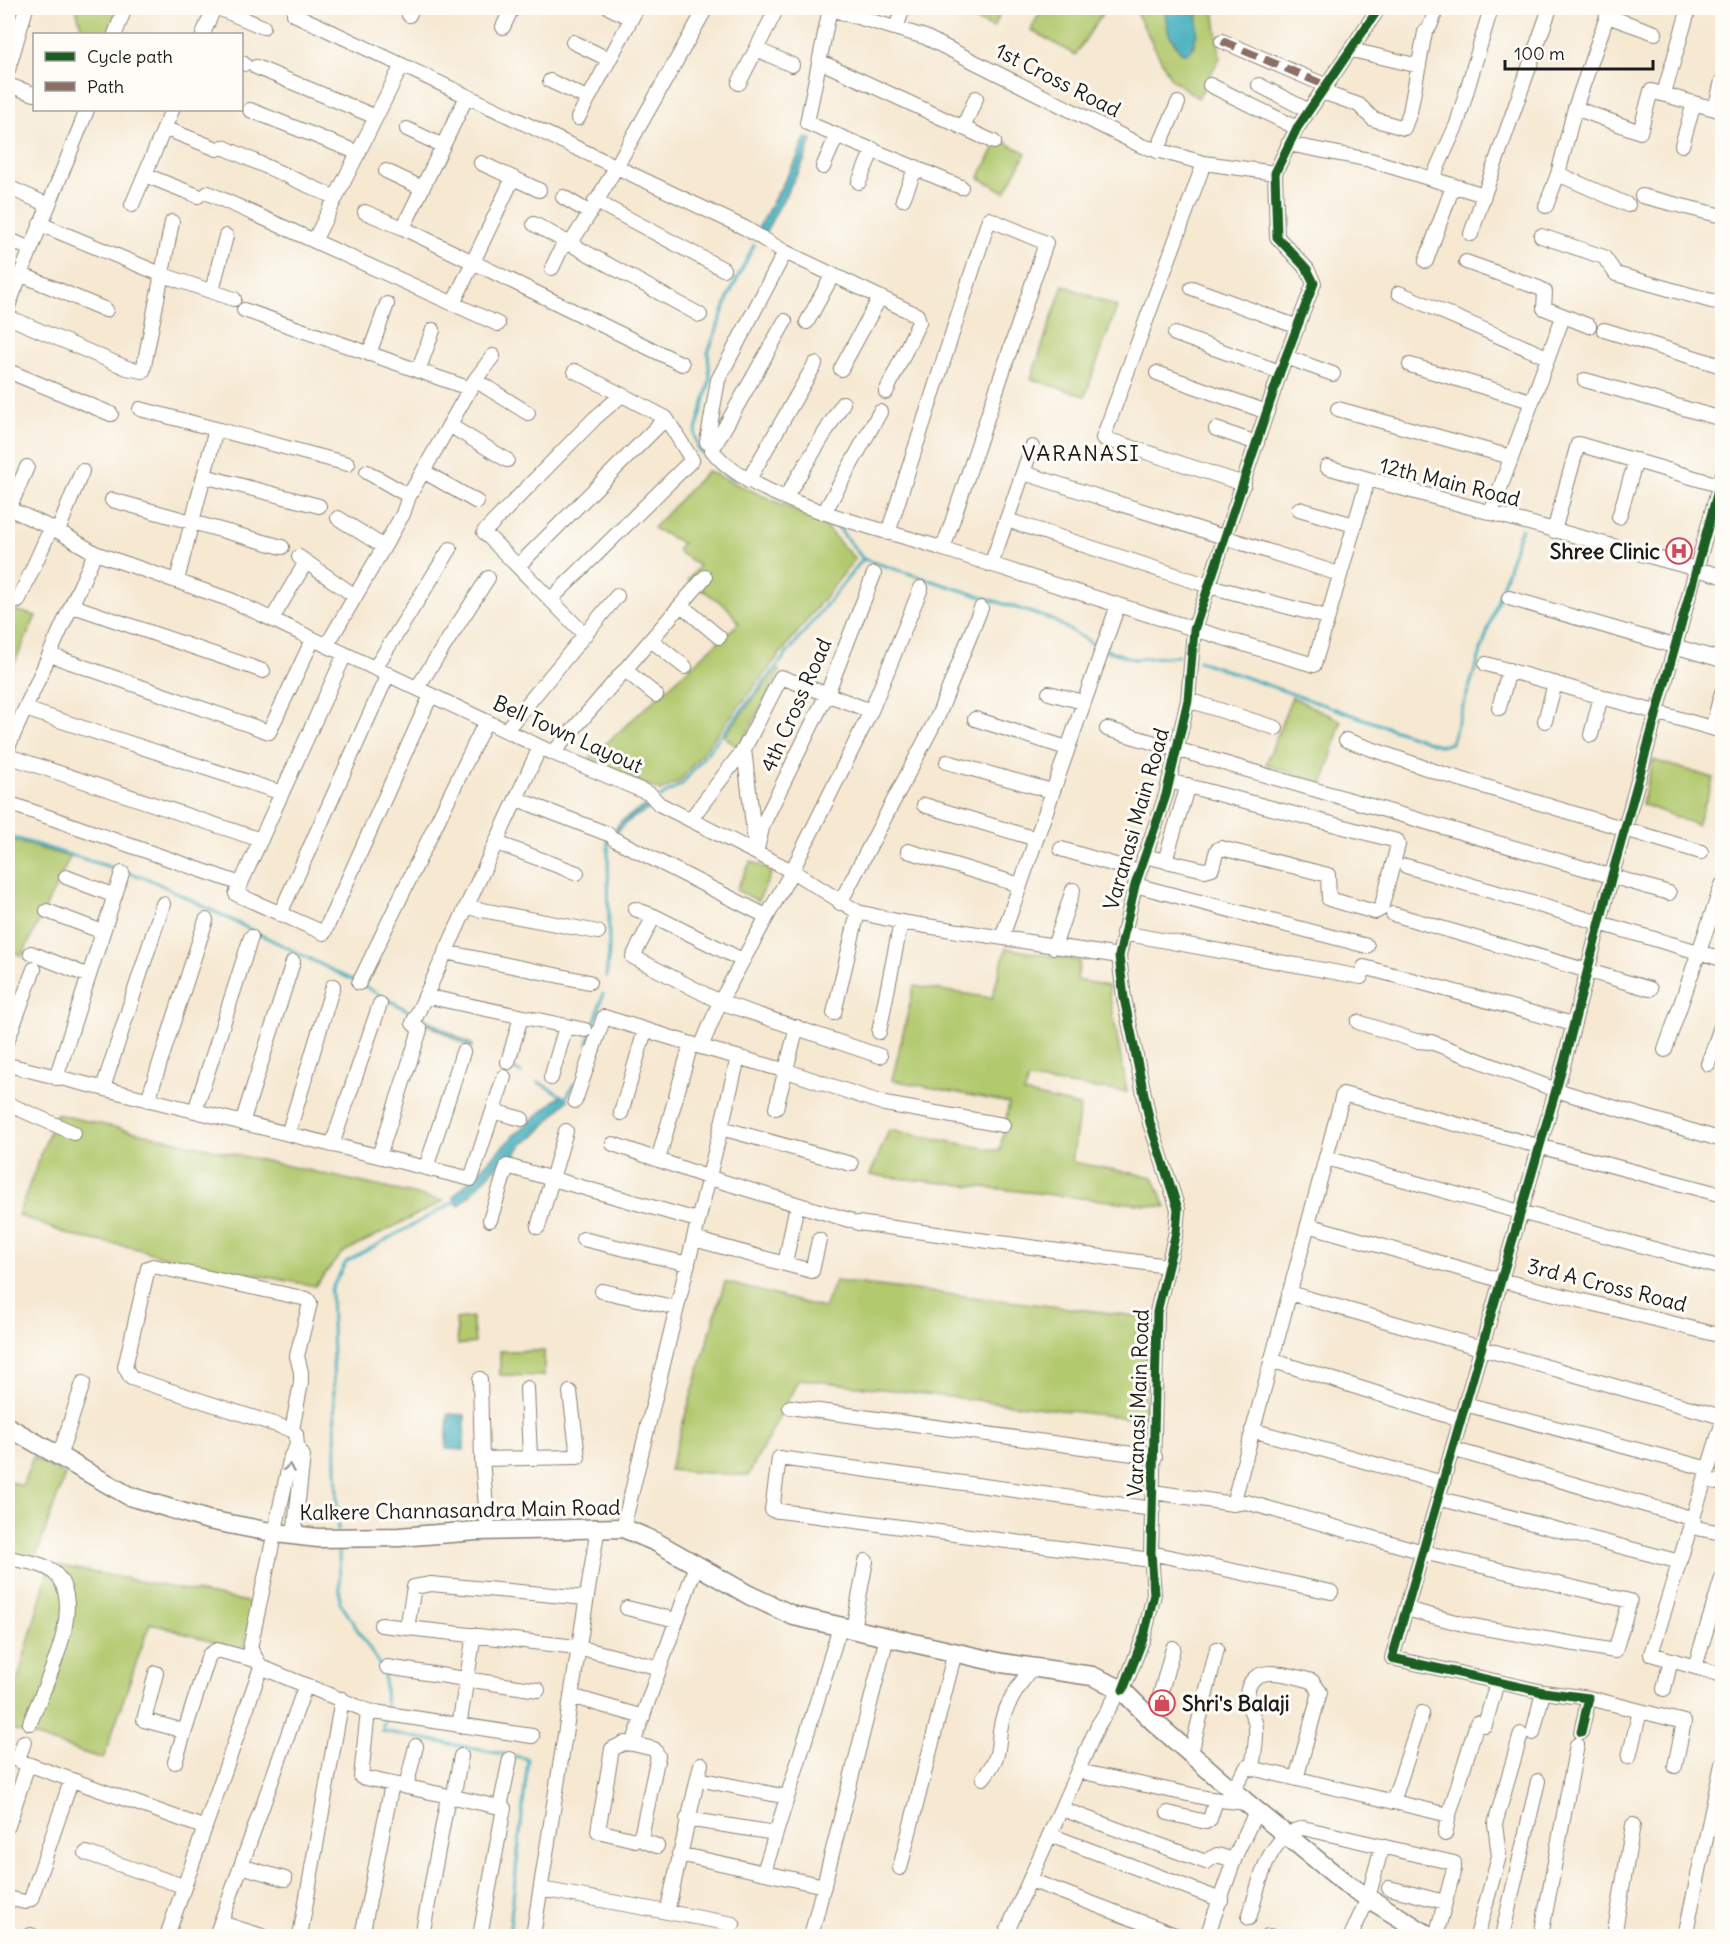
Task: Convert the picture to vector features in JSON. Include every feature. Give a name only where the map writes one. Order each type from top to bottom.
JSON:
[{"type":"main road","name":"Kalkere Channasandra Main Road","points":[[8,1427],[129,1496],[208,1520],[318,1538],[399,1538],[488,1531],[623,1528],[656,1542],[794,1616],[955,1652],[1092,1676],[1122,1689],[1153,1721],[1252,1807],[1349,1886],[1429,1936]]},
{"type":"street","points":[[8,70],[26,8]]},
{"type":"street","points":[[116,33],[125,8]]},
{"type":"street","points":[[204,33],[216,8],[263,27]]},
{"type":"street","points":[[296,8],[294,14],[745,228],[785,252],[920,318],[886,392]]},
{"type":"street","points":[[503,27],[512,8]]},
{"type":"street","points":[[578,118],[634,13],[610,8]]},
{"type":"street","points":[[552,268],[562,247],[570,244],[592,207],[706,8]]},
{"type":"street","points":[[739,83],[777,8]]},
{"type":"street","points":[[829,8],[821,62],[807,123],[961,187]]},
{"type":"street","name":"1st Cross Road","points":[[829,8],[925,36],[1142,146],[1204,163],[1275,173]]},
{"type":"street","points":[[896,28],[903,8]]},
{"type":"street","name":"Varanasi Main Road","points":[[1005,1936],[1098,1725],[1122,1689],[1144,1636],[1154,1594],[1151,1557],[1157,1312],[1176,1232],[1178,1209],[1144,1101],[1119,956],[1137,878],[1169,781],[1188,700],[1194,630],[1280,372],[1314,283],[1307,270],[1277,237],[1275,173],[1297,128],[1379,8]]},
{"type":"street","points":[[1222,41],[1359,105],[1373,119],[1404,128],[1410,112],[1428,29],[1437,8]]},
{"type":"street","points":[[1432,179],[1457,124],[1491,8]]},
{"type":"street","points":[[1471,234],[1550,8]]},
{"type":"street","points":[[1664,93],[1689,8]]},
{"type":"street","points":[[1546,206],[1558,174],[1575,108],[1609,12],[1655,33]]},
{"type":"street","points":[[573,42],[608,59]]},
{"type":"street","points":[[756,49],[792,65]]},
{"type":"street","points":[[1352,50],[1419,66]]},
{"type":"street","points":[[821,62],[994,142]]},
{"type":"street","points":[[247,65],[376,117]]},
{"type":"street","points":[[314,241],[402,65]]},
{"type":"street","points":[[550,81],[587,98]]},
{"type":"street","points":[[1575,108],[1640,132],[1651,91],[1693,98],[1719,110],[1722,81]]},
{"type":"street","points":[[8,85],[33,94]]},
{"type":"street","points":[[1210,85],[1297,128]]},
{"type":"street","points":[[1259,85],[1309,111]]},
{"type":"street","points":[[403,228],[467,96]]},
{"type":"street","points":[[963,128],[976,98]]},
{"type":"street","points":[[1682,145],[1693,98]]},
{"type":"street","points":[[1157,151],[1178,103]]},
{"type":"street","points":[[250,110],[359,153]]},
{"type":"street","points":[[8,306],[84,111]]},
{"type":"street","points":[[132,206],[172,111]]},
{"type":"street","points":[[164,128],[220,148],[336,198]]},
{"type":"street","points":[[407,129],[443,146]]},
{"type":"street","points":[[823,167],[837,135]]},
{"type":"street","points":[[1288,144],[1370,160],[1484,195]]},
{"type":"street","points":[[859,182],[873,149]]},
{"type":"street","points":[[481,163],[540,190]]},
{"type":"street","points":[[1204,163],[1103,438],[1244,484]]},
{"type":"street","points":[[903,199],[916,167]]},
{"type":"street","points":[[386,171],[422,188]]},
{"type":"street","points":[[1558,174],[1628,205]]},
{"type":"street","points":[[145,175],[203,195],[314,241],[498,324]]},
{"type":"street","points":[[453,304],[513,178]]},
{"type":"street","points":[[1426,261],[1453,186]]},
{"type":"street","points":[[8,187],[48,205]]},
{"type":"street","points":[[1642,196],[1722,214]]},
{"type":"street","points":[[563,198],[592,207],[723,269]]},
{"type":"street","points":[[364,212],[403,228],[682,364]]},
{"type":"street","points":[[888,533],[989,219],[1046,243],[943,549]]},
{"type":"street","points":[[8,317],[127,368],[143,371],[172,222]]},
{"type":"street","points":[[40,224],[163,275],[234,299]]},
{"type":"street","points":[[534,224],[700,315]]},
{"type":"street","points":[[212,291],[226,236]]},
{"type":"street","points":[[1541,236],[1604,257],[1616,274],[1722,304]]},
{"type":"street","points":[[8,239],[30,249]]},
{"type":"street","points":[[707,442],[718,380],[785,252]]},
{"type":"street","points":[[1466,262],[1539,288],[1545,292],[1544,308],[1589,326]]},
{"type":"street","points":[[20,274],[106,310]]},
{"type":"street","points":[[807,322],[832,276]]},
{"type":"street","points":[[1192,288],[1298,327]]},
{"type":"street","points":[[1399,293],[1547,357]]},
{"type":"street","points":[[841,369],[879,298]]},
{"type":"street","points":[[369,354],[387,304]]},
{"type":"street","points":[[244,309],[418,371],[473,385],[528,413]]},
{"type":"street","points":[[1491,513],[1563,317]]},
{"type":"street","points":[[785,321],[712,450],[748,481],[888,533],[1194,630]]},
{"type":"street","points":[[418,371],[433,330]]},
{"type":"street","points":[[1604,330],[1722,366]]},
{"type":"street","points":[[1175,334],[1280,372]]},
{"type":"street","points":[[327,645],[403,514],[409,496],[449,425],[493,356]]},
{"type":"street","points":[[1286,357],[1333,374]]},
{"type":"street","points":[[748,481],[815,364]]},
{"type":"street","points":[[1410,365],[1532,400]]},
{"type":"street","points":[[8,371],[111,414]]},
{"type":"street","points":[[550,600],[692,460],[666,417],[575,371]]},
{"type":"street","points":[[1157,373],[1267,412]]},
{"type":"street","points":[[1586,380],[1722,419]]},
{"type":"street","points":[[585,635],[484,532],[595,418],[621,395]]},
{"type":"street","points":[[786,497],[843,403]]},
{"type":"street","points":[[140,409],[348,464]]},
{"type":"street","points":[[1338,409],[1511,457]]},
{"type":"street","points":[[825,511],[880,412]]},
{"type":"street","points":[[518,566],[666,417]]},
{"type":"street","points":[[449,425],[507,460]]},
{"type":"street","points":[[177,580],[216,429]]},
{"type":"street","points":[[1216,429],[1257,443]]},
{"type":"street","points":[[1554,531],[1578,444],[1722,482],[1627,829],[1612,875],[1556,1090],[1392,1658],[1543,1692],[1589,1698],[1684,1722],[1676,1766]]},
{"type":"street","points":[[991,565],[1032,447]]},
{"type":"street","points":[[1619,517],[1636,460]]},
{"type":"street","points":[[8,509],[27,467]]},
{"type":"street","points":[[1327,467],[1368,479]]},
{"type":"street","points":[[18,601],[82,471]]},
{"type":"street","points":[[423,471],[477,502]]},
{"type":"street","points":[[367,472],[409,496]]},
{"type":"street","points":[[1024,473],[1339,574]]},
{"type":"street","points":[[204,476],[319,506]]},
{"type":"street","name":"12th Main Road","points":[[1194,630],[1314,665],[1368,479],[1722,576]]},
{"type":"street","points":[[112,500],[282,547]]},
{"type":"street","name":"Bell Town Layout","points":[[8,509],[54,529],[96,553],[231,600],[654,799],[690,820],[792,871],[840,903],[858,912],[901,922],[1119,956]]},
{"type":"street","points":[[1299,509],[1354,525]]},
{"type":"street","points":[[338,518],[384,547]]},
{"type":"street","points":[[1007,520],[1209,586],[1327,617]]},
{"type":"street","points":[[280,914],[381,671],[450,549]]},
{"type":"street","points":[[8,747],[96,553]]},
{"type":"street","points":[[272,619],[303,559],[355,596]]},
{"type":"street","name":"4th Cross Road","points":[[756,853],[763,824],[827,694],[874,574]]},
{"type":"street","points":[[417,688],[488,578]]},
{"type":"street","points":[[554,753],[705,578]]},
{"type":"street","points":[[658,1160],[696,1045],[792,871],[871,711],[921,588]]},
{"type":"street","points":[[506,730],[617,596]]},
{"type":"street","points":[[1509,598],[1722,660]]},
{"type":"street","points":[[681,605],[719,637]]},
{"type":"street","points":[[1002,938],[1118,605]]},
{"type":"street","points":[[73,606],[263,671]]},
{"type":"street","points":[[840,903],[938,716],[981,608]]},
{"type":"street","points":[[50,655],[269,732],[313,639]]},
{"type":"street","points":[[651,639],[685,668]]},
{"type":"street","points":[[345,654],[236,894],[324,933],[431,695]]},
{"type":"street","points":[[1486,664],[1717,729],[1722,692]]},
{"type":"street","points":[[625,670],[656,695]]},
{"type":"street","points":[[1499,708],[1509,670]]},
{"type":"street","points":[[690,820],[744,749],[781,677],[871,711]]},
{"type":"street","points":[[1545,721],[1555,683]]},
{"type":"street","points":[[1049,693],[1083,702]]},
{"type":"street","points":[[1591,735],[1601,696]]},
{"type":"street","points":[[1188,700],[1276,728]]},
{"type":"street","points":[[25,709],[282,793]]},
{"type":"street","points":[[975,719],[1067,748]]},
{"type":"street","points":[[359,983],[486,721]]},
{"type":"street","points":[[1107,729],[1669,893]]},
{"type":"street","points":[[1346,740],[1437,772],[1701,852]]},
{"type":"street","points":[[379,1156],[420,1030],[415,1019],[540,747]]},
{"type":"street","points":[[744,749],[756,853]]},
{"type":"street","points":[[8,756],[261,840]]},
{"type":"street","points":[[947,762],[1052,791]]},
{"type":"street","points":[[1144,856],[1205,870],[1212,868],[1217,850],[1221,848],[1328,875],[1329,899],[1375,912],[1381,909],[1398,845],[1397,841],[1169,781]]},
{"type":"street","points":[[1166,861],[1188,785]]},
{"type":"street","points":[[517,799],[611,836],[766,916]]},
{"type":"street","points":[[8,803],[241,884]]},
{"type":"street","points":[[924,805],[1036,839]]},
{"type":"street","points":[[497,843],[577,873]]},
{"type":"street","points":[[1060,849],[1137,878],[1367,946]]},
{"type":"street","points":[[908,851],[1020,885]]},
{"type":"street","points":[[1406,866],[1722,959]]},
{"type":"street","points":[[56,1078],[122,873]]},
{"type":"street","points":[[66,877],[115,896]]},
{"type":"street","points":[[1665,1050],[1697,951],[1722,885]]},
{"type":"street","points":[[1054,947],[1073,890]]},
{"type":"street","points":[[103,1088],[163,904]]},
{"type":"street","points":[[466,907],[598,932]]},
{"type":"street","points":[[635,909],[654,916],[742,960]]},
{"type":"street","points":[[47,911],[103,932]]},
{"type":"street","points":[[834,1013],[858,912]]},
{"type":"street","points":[[1393,914],[1650,989]]},
{"type":"street","points":[[654,916],[633,957],[720,1002],[879,1056]]},
{"type":"street","points":[[148,1100],[206,920]]},
{"type":"street","points":[[879,1032],[901,922]]},
{"type":"street","points":[[1123,933],[1361,977],[1364,967],[1573,1024]]},
{"type":"street","points":[[195,1111],[251,937]]},
{"type":"street","points":[[445,952],[589,982]]},
{"type":"street","points":[[31,953],[89,976]]},
{"type":"street","points":[[242,1123],[293,962]]},
{"type":"street","points":[[8,1039],[34,969]]},
{"type":"street","points":[[288,1134],[333,986]]},
{"type":"street","points":[[425,996],[585,1030]]},
{"type":"street","points":[[332,1145],[380,1004]]},
{"type":"street","points":[[508,1062],[521,1017]]},
{"type":"street","points":[[575,1101],[603,1017],[787,1071],[885,1104],[1003,1125]]},
{"type":"street","points":[[1358,1022],[1416,1041],[1431,1042],[1556,1090],[1722,1140]]},
{"type":"street","points":[[1708,1064],[1722,1024]]},
{"type":"street","points":[[551,1078],[566,1026]]},
{"type":"street","points":[[776,1108],[797,1027]]},
{"type":"street","points":[[621,1113],[645,1030]]},
{"type":"street","points":[[426,1168],[463,1052]]},
{"type":"street","points":[[623,1528],[707,1177],[738,1058]]},
{"type":"street","points":[[8,1065],[471,1179],[504,1077]]},
{"type":"street","points":[[1233,1504],[1343,1094],[1722,1195]]},
{"type":"street","points":[[8,1104],[74,1133]]},
{"type":"street","points":[[493,1111],[522,1119]]},
{"type":"street","points":[[721,1128],[851,1164]]},
{"type":"street","points":[[538,1227],[566,1131]]},
{"type":"street","points":[[613,1144],[707,1177],[853,1221],[1167,1266]]},
{"type":"street","points":[[1326,1158],[1722,1268]]},
{"type":"street","points":[[490,1220],[507,1166],[697,1220]]},
{"type":"street","points":[[785,1264],[797,1204]]},
{"type":"street","name":"3rd A Cross Road","points":[[1308,1225],[1500,1280],[1722,1336]]},
{"type":"street","points":[[583,1239],[688,1264]]},
{"type":"street","points":[[694,1239],[812,1271],[819,1240]]},
{"type":"street","points":[[167,1936],[258,1663],[250,1648],[285,1534],[303,1456],[297,1446],[297,1434],[292,1430],[131,1378],[125,1367],[148,1268],[153,1266],[308,1299],[310,1303],[297,1356],[301,1383],[292,1430]]},
{"type":"street","points":[[602,1291],[677,1308]]},
{"type":"street","points":[[1289,1293],[1722,1417]]},
{"type":"street","points":[[1271,1360],[1461,1420]]},
{"type":"street","points":[[480,1379],[482,1459],[488,1531]]},
{"type":"street","points":[[59,1457],[84,1383]]},
{"type":"street","points":[[527,1388],[530,1457]]},
{"type":"street","points":[[482,1459],[578,1457],[570,1392]]},
{"type":"street","points":[[1465,1404],[1708,1475],[1722,1484]]},
{"type":"street","points":[[790,1407],[1155,1457]]},
{"type":"street","points":[[1722,1424],[1651,1654],[1722,1675]]},
{"type":"street","points":[[1252,1430],[1443,1483]]},
{"type":"street","points":[[1452,1449],[1722,1533]]},
{"type":"street","points":[[1153,1509],[779,1458],[772,1510],[1151,1557],[1331,1592]]},
{"type":"street","points":[[1154,1492],[1233,1504],[1246,1502],[1423,1552],[1630,1601],[1615,1650],[1467,1625],[1406,1609]]},
{"type":"street","points":[[1438,1498],[1680,1562]]},
{"type":"street","points":[[533,1936],[598,1527]]},
{"type":"street","points":[[8,1558],[52,1571],[61,1583],[68,1602],[69,1616],[63,1640],[30,1723]]},
{"type":"street","points":[[764,1872],[787,1797],[846,1628],[866,1561]]},
{"type":"street","points":[[633,1744],[696,1565]]},
{"type":"street","points":[[1695,1667],[1722,1578]]},
{"type":"street","points":[[407,1628],[414,1587],[431,1584],[586,1598]]},
{"type":"street","points":[[627,1608],[676,1620]]},
{"type":"street","points":[[381,1625],[578,1647],[660,1668]]},
{"type":"street","points":[[459,1726],[474,1635]]},
{"type":"street","points":[[811,1936],[887,1637]]},
{"type":"street","points":[[1153,1721],[1173,1648]]},
{"type":"street","points":[[1191,1753],[1216,1648]]},
{"type":"street","points":[[175,1762],[209,1655],[217,1650],[258,1663],[305,1687],[368,1711],[532,1736]]},
{"type":"street","points":[[900,1868],[955,1652]]},
{"type":"street","points":[[1664,1689],[1671,1660]]},
{"type":"street","points":[[387,1667],[538,1690]]},
{"type":"street","points":[[983,1778],[993,1766],[999,1750],[1003,1718],[1031,1667]]},
{"type":"street","points":[[1252,1768],[1256,1724],[1247,1701],[1250,1686],[1263,1673],[1272,1672],[1312,1681],[1320,1692],[1296,1779]]},
{"type":"street","points":[[156,1673],[144,1720],[184,1731]]},
{"type":"street","points":[[1444,1834],[1497,1682]]},
{"type":"street","points":[[262,1936],[218,1930],[305,1687]]},
{"type":"street","points":[[1477,1936],[1499,1856],[1495,1824],[1543,1692]]},
{"type":"street","points":[[572,1696],[643,1717]]},
{"type":"street","points":[[1541,1936],[1589,1698]]},
{"type":"street","points":[[300,1936],[342,1700]]},
{"type":"street","points":[[368,1711],[361,1777],[505,1809],[480,1936]]},
{"type":"street","points":[[1629,1757],[1640,1711]]},
{"type":"street","points":[[1393,1802],[1422,1713]]},
{"type":"street","points":[[8,1826],[18,1761],[24,1742]]},
{"type":"street","points":[[639,1839],[658,1752],[624,1743],[612,1749],[597,1829],[600,1833],[639,1839],[657,1846]]},
{"type":"street","points":[[406,1787],[416,1746]]},
{"type":"street","points":[[422,1936],[450,1798],[461,1756]]},
{"type":"street","points":[[500,1807],[510,1759]]},
{"type":"street","points":[[18,1761],[203,1827]]},
{"type":"street","points":[[667,1912],[701,1764]]},
{"type":"street","points":[[1685,1936],[1722,1764]]},
{"type":"street","points":[[1233,1790],[1245,1768],[1252,1768],[1449,1815]]},
{"type":"street","points":[[1078,1771],[1252,1807],[1207,1936]]},
{"type":"street","points":[[698,1779],[787,1797]]},
{"type":"street","points":[[8,1898],[25,1902],[31,1899],[70,1781]]},
{"type":"street","points":[[1502,1936],[1539,1781]]},
{"type":"street","points":[[362,1936],[392,1784]]},
{"type":"street","points":[[1168,1813],[1206,1822],[1210,1819],[1216,1800]]},
{"type":"street","points":[[1062,1809],[1206,1862],[1216,1854],[1234,1860]]},
{"type":"street","points":[[687,1819],[775,1833]]},
{"type":"street","points":[[1614,1936],[1633,1825]]},
{"type":"street","points":[[1249,1918],[1272,1850],[1286,1834],[1303,1828],[1454,1863],[1436,1936]]},
{"type":"street","points":[[1050,1835],[1221,1899]]},
{"type":"street","points":[[1497,1836],[1523,1842]]},
{"type":"street","points":[[1351,1936],[1368,1898],[1382,1846]]},
{"type":"street","points":[[86,1853],[183,1886]]},
{"type":"street","points":[[679,1854],[824,1886]]},
{"type":"street","points":[[241,1866],[285,1879]]},
{"type":"street","points":[[1030,1880],[1178,1936]]},
{"type":"street","points":[[1389,1888],[1445,1902]]},
{"type":"street","points":[[541,1889],[733,1924]]},
{"type":"green space","points":[[76,8],[121,8],[110,33],[83,33]]},
{"type":"green space","points":[[948,8],[996,8],[999,16],[994,28]]},
{"type":"green space","points":[[1042,8],[1106,8],[1075,55],[1031,30]]},
{"type":"green space","points":[[1134,8],[1164,8],[1173,42],[1180,51],[1194,48],[1198,8],[1214,8],[1220,57],[1198,98],[1171,79]]},
{"type":"green space","points":[[999,139],[1026,153],[1005,192],[979,178]]},
{"type":"green space","points":[[1063,285],[1117,307],[1085,396],[1031,379]]},
{"type":"green space","points":[[707,471],[820,521],[855,559],[680,781],[660,791],[589,759],[739,623],[727,607],[688,580],[699,566],[677,551],[682,543],[653,528]]},
{"type":"green space","points":[[8,608],[36,616],[8,677]]},
{"type":"green space","points":[[777,669],[780,671],[739,749],[724,736]]},
{"type":"green space","points":[[1292,697],[1341,721],[1323,785],[1266,764]]},
{"type":"green space","points":[[1653,760],[1714,778],[1697,825],[1642,804]]},
{"type":"green space","points":[[8,839],[70,857],[22,956],[8,949]]},
{"type":"green space","points":[[751,861],[772,872],[758,901],[736,890]]},
{"type":"green space","points":[[1006,948],[1080,961],[1077,980],[1108,986],[1127,1092],[1028,1080],[1024,1093],[1080,1106],[1072,1162],[1153,1177],[1166,1207],[870,1175],[889,1130],[1000,1151],[1009,1103],[892,1080],[914,986],[992,998]]},
{"type":"green space","points":[[56,1114],[444,1201],[342,1253],[315,1286],[171,1259],[135,1248],[72,1236],[18,1215]]},
{"type":"green space","points":[[835,1281],[1144,1317],[1145,1420],[799,1379],[748,1476],[669,1470],[725,1282],[824,1308]]},
{"type":"green space","points":[[472,1317],[475,1343],[458,1345],[456,1319]]},
{"type":"green space","points":[[500,1351],[544,1351],[544,1376],[500,1375]]},
{"type":"green space","points":[[33,1457],[65,1475],[34,1562],[8,1556],[8,1481],[22,1486]]},
{"type":"green space","points":[[50,1564],[254,1603],[243,1651],[150,1623],[103,1759],[8,1728],[8,1715]]},
{"type":"water","points":[[1164,8],[1198,8],[1197,34],[1190,52],[1182,53],[1169,34]]},
{"type":"water","points":[[805,138],[812,139],[804,161],[765,233],[757,230],[797,158]]},
{"type":"water","points":[[653,801],[656,806],[630,820],[610,842],[607,841],[621,821]]},
{"type":"water","points":[[421,1017],[473,1045],[471,1048],[420,1020]]},
{"type":"water","points":[[560,1096],[568,1100],[534,1137],[522,1144],[513,1160],[505,1158],[459,1206],[453,1197],[514,1135]]},
{"type":"water","points":[[448,1414],[465,1415],[464,1450],[446,1449]]},
{"type":"waterway","points":[[736,479],[726,475],[698,449],[695,434],[710,380],[708,353],[729,295],[754,245]]},
{"type":"waterway","points":[[660,797],[682,784],[863,559],[837,526],[818,517]]},
{"type":"waterway","points":[[1199,661],[1441,746],[1451,743],[1521,529]]},
{"type":"waterway","points":[[864,559],[1051,619],[1097,646]]},
{"type":"waterway","points":[[1106,650],[1134,659],[1178,656]]},
{"type":"waterway","points":[[8,836],[120,870]]},
{"type":"waterway","points":[[606,977],[609,952],[608,841]]},
{"type":"waterway","points":[[127,872],[151,880],[356,982]]},
{"type":"waterway","points":[[362,985],[414,1014]]},
{"type":"waterway","points":[[588,1044],[603,994]]},
{"type":"waterway","points":[[509,1066],[521,1073]]},
{"type":"waterway","points":[[538,1082],[566,1098]]},
{"type":"waterway","points":[[564,1101],[574,1084]]},
{"type":"waterway","points":[[338,1531],[331,1290],[346,1262],[458,1200]]},
{"type":"waterway","points":[[339,1544],[340,1602],[384,1672],[386,1709]]},
{"type":"waterway","points":[[385,1719],[382,1731],[508,1755]]},
{"type":"waterway","points":[[509,1936],[528,1759],[515,1756]]},
{"type":"marked path","points":[[1222,41],[1327,86]]},
{"type":"cycle path","points":[[1123,1690],[1144,1636],[1154,1594],[1151,1553],[1157,1312],[1176,1232],[1178,1209],[1150,1123],[1124,998],[1119,956],[1135,885],[1166,795],[1188,700],[1194,630],[1280,372],[1314,283],[1307,269],[1277,237],[1275,173],[1297,128],[1379,8]]},
{"type":"cycle path","points":[[1581,1732],[1589,1698],[1543,1692],[1392,1658],[1564,1062],[1612,875],[1722,476]]},
{"type":"place","name":"Shree Clinic","points":[[1679,551]]},
{"type":"place","name":"Shri's Balaji","points":[[1162,1703]]},
{"type":"district","name":"VARANASI","points":[[1081,453]]}]
